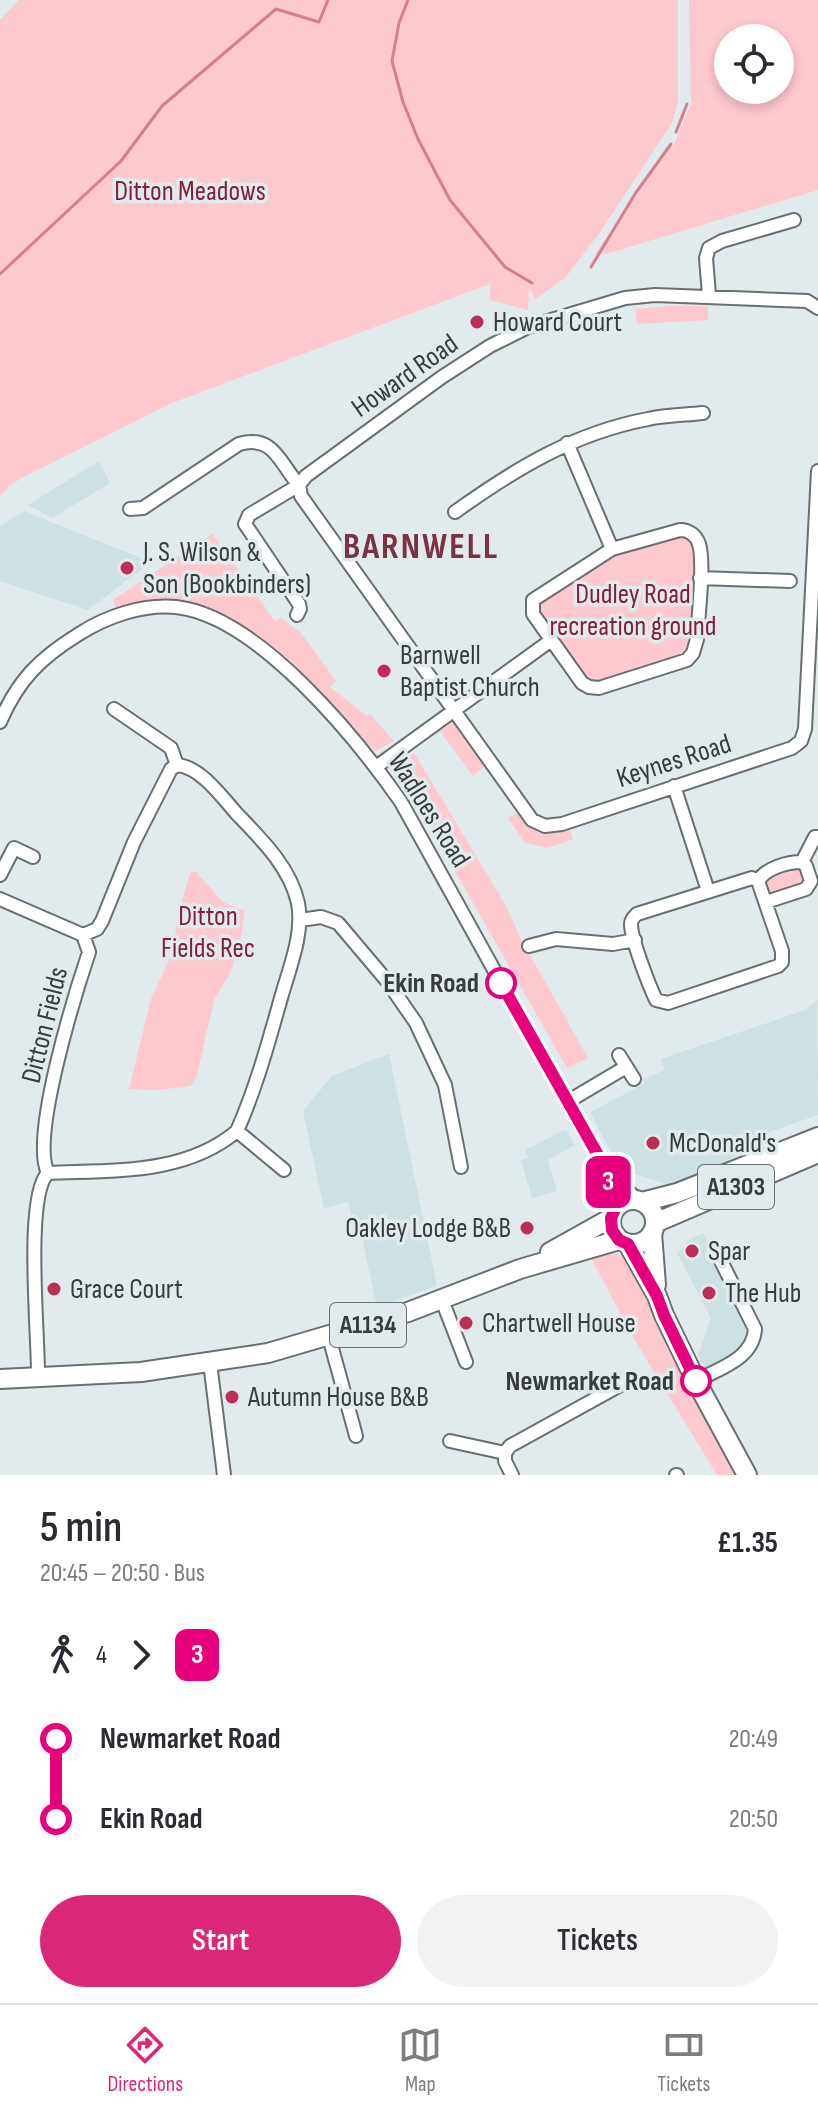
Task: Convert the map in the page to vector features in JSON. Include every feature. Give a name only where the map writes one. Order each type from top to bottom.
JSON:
[{"type":"main road","name":"A1303","points":[[639,1201],[677,1193],[818,1137]]},
{"type":"main road","name":"A1303","points":[[654,1228],[818,1153]]},
{"type":"main road","name":"A1134","points":[[520,1269],[613,1214],[622,1203],[639,1201]]},
{"type":"main road","points":[[639,1201],[652,1210],[657,1296]]},
{"type":"main road","points":[[613,1214],[612,1230],[624,1242],[657,1296],[696,1381],[747,1475]]},
{"type":"main road","name":"A1134","points":[[0,1379],[141,1372],[268,1353],[329,1337],[442,1300],[520,1269],[624,1242],[638,1244],[654,1228]]},
{"type":"street","points":[[709,295],[706,258],[709,248],[722,241],[794,220]]},
{"type":"street","name":"Howard Road","points":[[297,615],[299,604],[245,524],[249,515],[299,485],[306,476],[442,377],[511,335],[625,298],[655,295],[807,301],[818,308]]},
{"type":"street","points":[[455,512],[506,475],[567,443],[649,418],[703,412]]},
{"type":"street","points":[[130,509],[143,508],[225,452],[251,440],[262,442],[273,450],[299,485],[301,496],[454,711]]},
{"type":"street","points":[[567,443],[612,549]]},
{"type":"street","points":[[816,578],[818,471]]},
{"type":"street","points":[[680,530],[688,530],[699,541],[697,639],[693,653],[687,660],[599,688],[589,687],[582,683],[550,641],[533,614],[533,600],[612,549],[680,530]]},
{"type":"street","points":[[700,578],[790,581]]},
{"type":"street","name":"Keynes Road","points":[[454,711],[532,820],[545,826],[562,824],[792,748],[801,741],[805,729],[816,578]]},
{"type":"street","name":"Wadloes Road","points":[[0,722],[22,680],[32,670],[54,649],[110,616],[175,607],[192,610],[220,622],[275,659],[324,706],[401,802],[603,1164],[639,1201]]},
{"type":"street","points":[[376,767],[550,641]]},
{"type":"street","points":[[48,1173],[147,1167],[186,1161],[222,1143],[237,1131],[254,1093],[300,920],[290,881],[281,864],[216,791],[189,768],[177,765],[171,748],[114,709]]},
{"type":"street","name":"Ditton Fields","points":[[0,899],[83,935],[97,929],[134,842],[165,779],[177,765]]},
{"type":"street","points":[[674,786],[708,891]]},
{"type":"street","points":[[758,881],[765,871],[802,862],[815,837],[818,837]]},
{"type":"street","points":[[0,875],[14,848],[33,857]]},
{"type":"street","points":[[766,902],[799,892],[810,885],[806,866],[802,862]]},
{"type":"street","points":[[752,878],[758,881],[782,951],[782,962],[778,966],[668,1003],[656,1000],[631,923],[637,914],[708,891],[752,878]]},
{"type":"street","points":[[300,920],[321,917],[338,923],[387,981],[416,1023],[445,1085],[461,1167]]},
{"type":"street","name":"Ditton Fields","points":[[38,1378],[33,1265],[39,1193],[43,1178],[48,1173],[43,1164],[43,1153],[54,1082],[89,952],[83,935]]},
{"type":"street","points":[[529,946],[556,939],[613,944],[635,940]]},
{"type":"street","points":[[619,1055],[634,1079]]},
{"type":"street","points":[[567,1102],[626,1067]]},
{"type":"street","points":[[237,1131],[284,1170]]},
{"type":"street","name":"Wadloes Road","points":[[603,1164],[613,1214]]},
{"type":"street","points":[[696,1381],[744,1355],[754,1340],[755,1329],[720,1259]]},
{"type":"street","points":[[442,1300],[466,1362]]},
{"type":"street","points":[[329,1337],[356,1436]]},
{"type":"street","points":[[210,1363],[224,1475]]},
{"type":"street","points":[[512,1475],[505,1461],[505,1453],[510,1446],[624,1383]]},
{"type":"street","points":[[450,1441],[505,1453]]},
{"type":"shaded area","points":[[99,461],[110,483],[52,518],[28,505]]},
{"type":"shaded area","points":[[24,511],[151,562],[88,610],[0,581],[0,526]]},
{"type":"shaded area","points":[[817,1000],[818,1115],[752,1138],[735,1157],[684,1180],[666,1184],[620,1169],[590,1112],[644,1084],[643,1079],[665,1070],[661,1059],[805,1010]]},
{"type":"shaded area","points":[[389,1054],[437,1286],[377,1307],[358,1219],[352,1219],[348,1202],[324,1209],[303,1111],[332,1076]]},
{"type":"shaded area","points":[[566,1129],[575,1145],[548,1160],[557,1191],[532,1198],[521,1160],[528,1158],[525,1150]]},
{"type":"shaded area","points":[[703,1233],[713,1251],[709,1253],[745,1319],[750,1335],[747,1347],[707,1371],[698,1355],[711,1318],[677,1253],[692,1238]]},
{"type":"green space","name":"Ditton Meadows","points":[[19,0],[678,0],[678,102],[672,123],[598,235],[565,278],[535,299],[529,287],[528,310],[490,300],[490,284],[172,403],[25,476],[0,496],[0,20]]},
{"type":"green space","points":[[689,0],[818,0],[818,190],[606,254],[595,254],[673,147],[691,104]]},
{"type":"green space","points":[[708,306],[708,320],[637,324],[635,309]]},
{"type":"green space","points":[[212,534],[275,621],[281,618],[301,633],[336,681],[330,687],[367,716],[370,714],[394,741],[375,751],[310,684],[259,641],[232,624],[205,611],[177,603],[146,602],[116,607],[113,600]]},
{"type":"green space","name":"Dudley Road recreation ground","points":[[687,534],[693,541],[695,553],[692,643],[687,654],[593,684],[586,682],[545,623],[539,608],[544,595],[612,554]]},
{"type":"green space","points":[[454,721],[486,765],[473,776],[440,731]]},
{"type":"green space","points":[[414,753],[506,906],[522,941],[588,1058],[567,1068],[415,801],[395,772],[402,761]]},
{"type":"green space","points":[[518,813],[539,833],[555,833],[569,828],[573,839],[547,848],[525,843],[508,818]]},
{"type":"green space","points":[[797,866],[803,869],[808,881],[774,897],[768,894],[764,880],[766,876]]},
{"type":"green space","name":"Ditton Fields Rec","points":[[191,871],[196,872],[223,902],[245,911],[241,936],[231,971],[214,1000],[197,1075],[191,1086],[158,1090],[129,1089],[151,999],[172,954],[179,910]]},
{"type":"green space","points":[[613,1252],[626,1257],[691,1394],[715,1427],[740,1475],[717,1475],[634,1339],[590,1256]]},
{"type":"waterway","points":[[0,274],[121,161],[162,106],[276,9],[319,22],[328,0]]},
{"type":"waterway","points":[[408,0],[399,23],[392,61],[403,102],[418,139],[450,200],[505,267],[532,283]]},
{"type":"waterway","points":[[676,132],[687,104]]},
{"type":"waterway","points":[[591,267],[635,194],[671,144]]},
{"type":"bus line","name":"3","points":[[501,983],[603,1164],[615,1209],[611,1218],[612,1230],[619,1240],[628,1244],[657,1296],[696,1381]]},
{"type":"place","name":"Howard Court","points":[[477,322]]},
{"type":"place","name":"J. S. Wilson & Son (Bookbinders)","points":[[127,568]]},
{"type":"place","name":"Barnwell Baptist Church","points":[[384,671]]},
{"type":"place","name":"Ekin Road","points":[[501,983]]},
{"type":"place","name":"McDonald's","points":[[653,1143]]},
{"type":"place","name":"Oakley Lodge B&B","points":[[527,1228]]},
{"type":"place","name":"Spar","points":[[692,1251]]},
{"type":"place","name":"Grace Court","points":[[54,1289]]},
{"type":"place","name":"The Hub","points":[[709,1293]]},
{"type":"place","name":"Chartwell House","points":[[466,1323]]},
{"type":"place","name":"Newmarket Road","points":[[696,1381]]},
{"type":"place","name":"Autumn House B&B","points":[[232,1397]]},
{"type":"district","name":"BARNWELL","points":[[421,547]]}]
